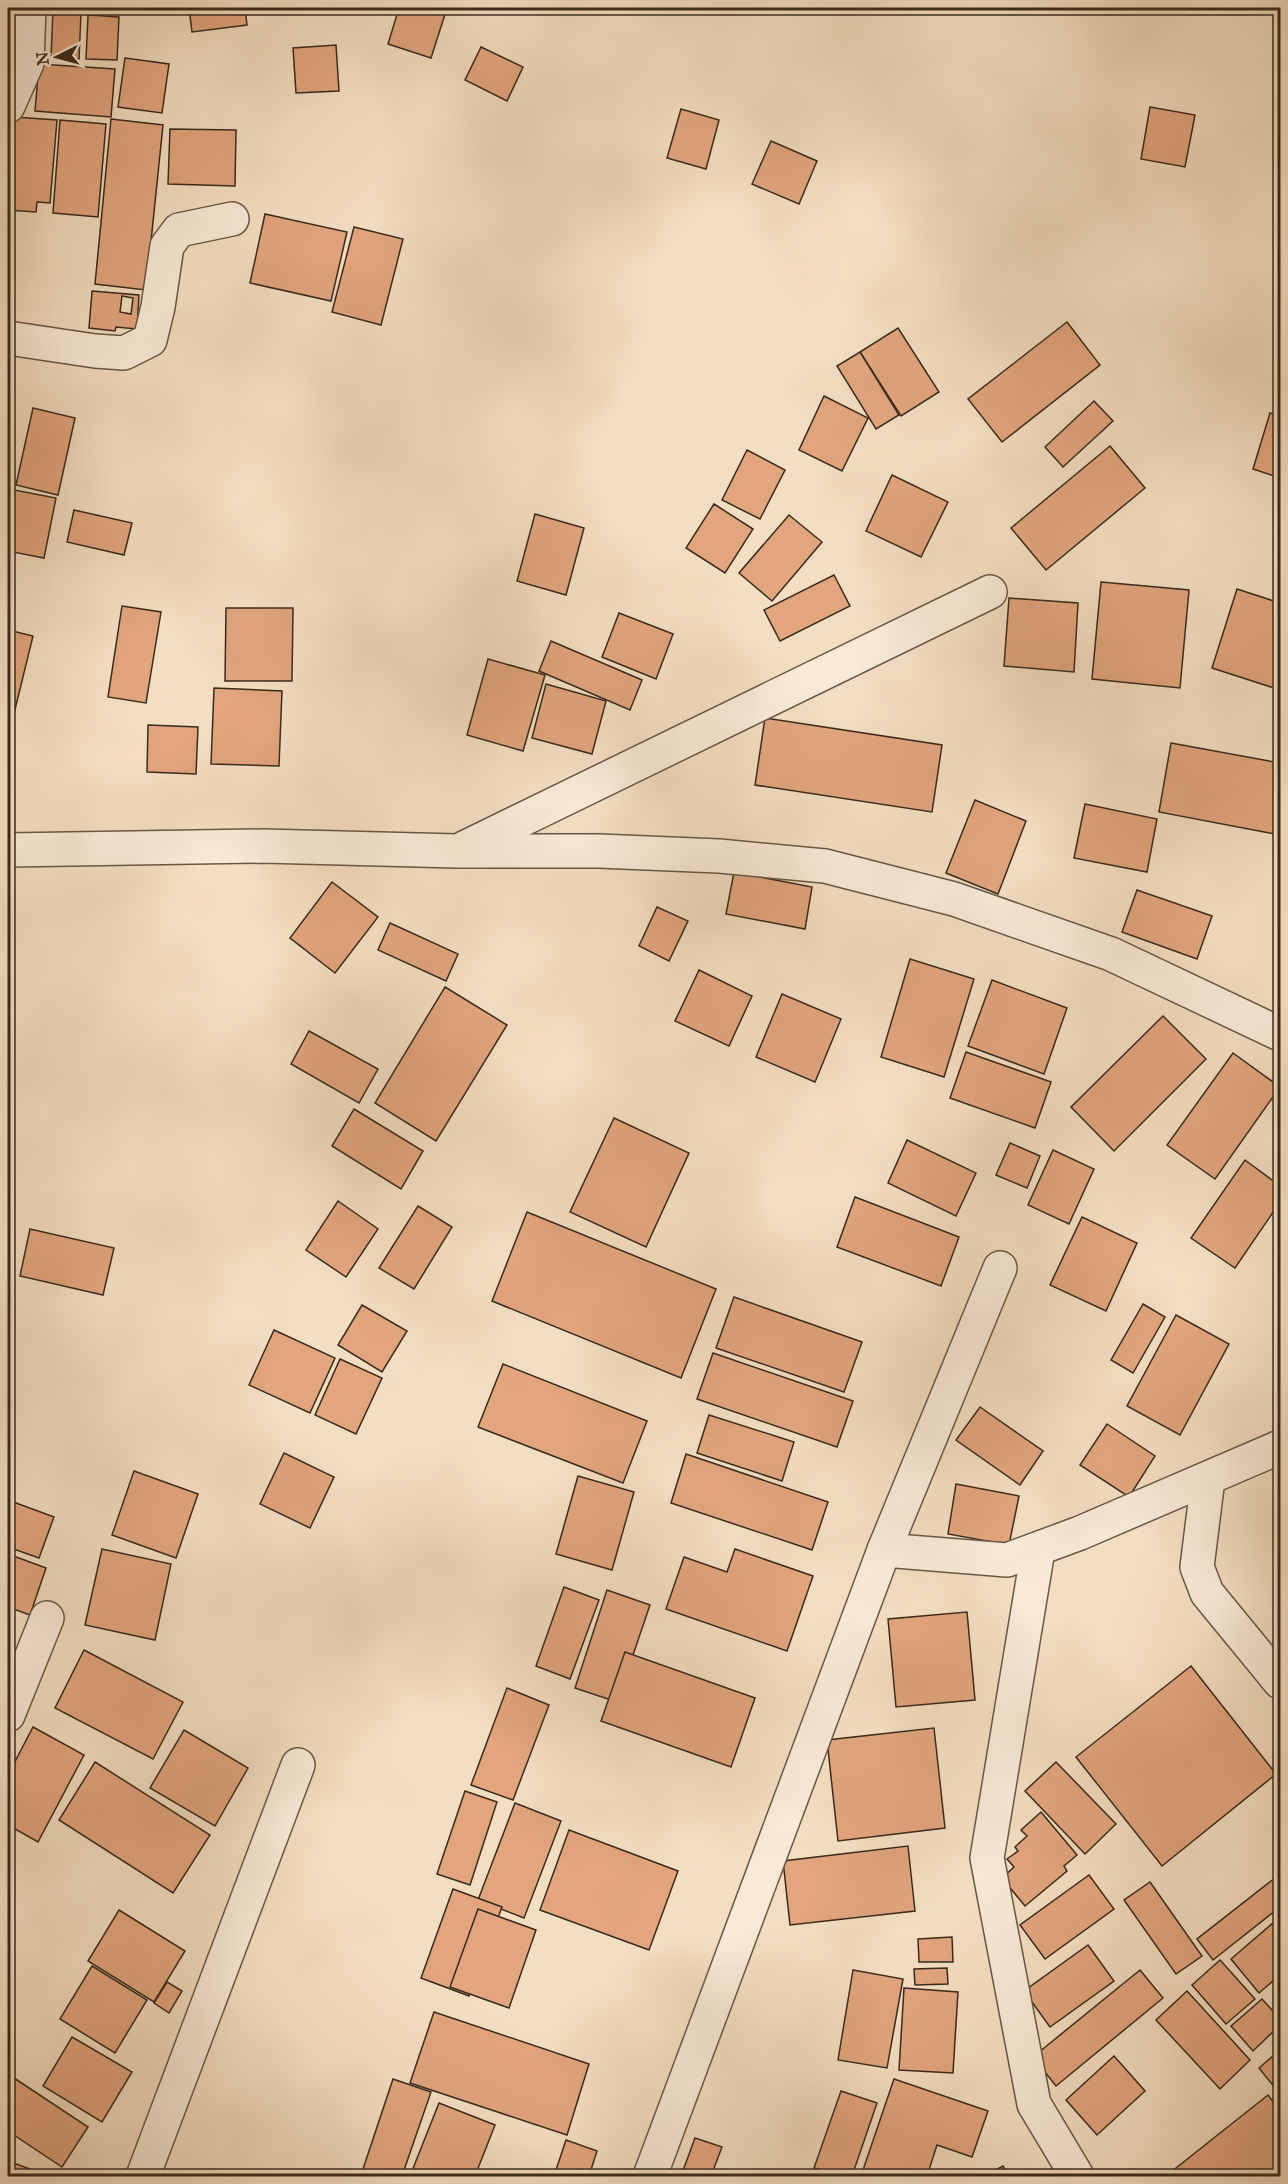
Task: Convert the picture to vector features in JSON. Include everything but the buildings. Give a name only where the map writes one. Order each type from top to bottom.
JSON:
[{"type":"street","points":[[8,106],[27,63],[29,8]]},
{"type":"street","points":[[8,338],[124,353],[150,340],[168,246],[179,230],[232,219]]},
{"type":"street","points":[[457,851],[990,592]]},
{"type":"street","points":[[8,850],[263,846],[457,851],[598,851],[708,855],[825,866],[954,899],[1112,954],[1281,1034]]},
{"type":"street","points":[[650,2176],[884,1550],[1000,1268]]},
{"type":"street","points":[[884,1550],[1007,1560],[1038,1550],[1281,1447]]},
{"type":"street","points":[[1208,1479],[1197,1568],[1207,1593],[1281,1682]]},
{"type":"street","points":[[1038,1550],[987,1858],[1034,2104],[1077,2176]]},
{"type":"street","points":[[8,1715],[47,1618]]},
{"type":"street","points":[[143,2176],[298,1765]]}]
